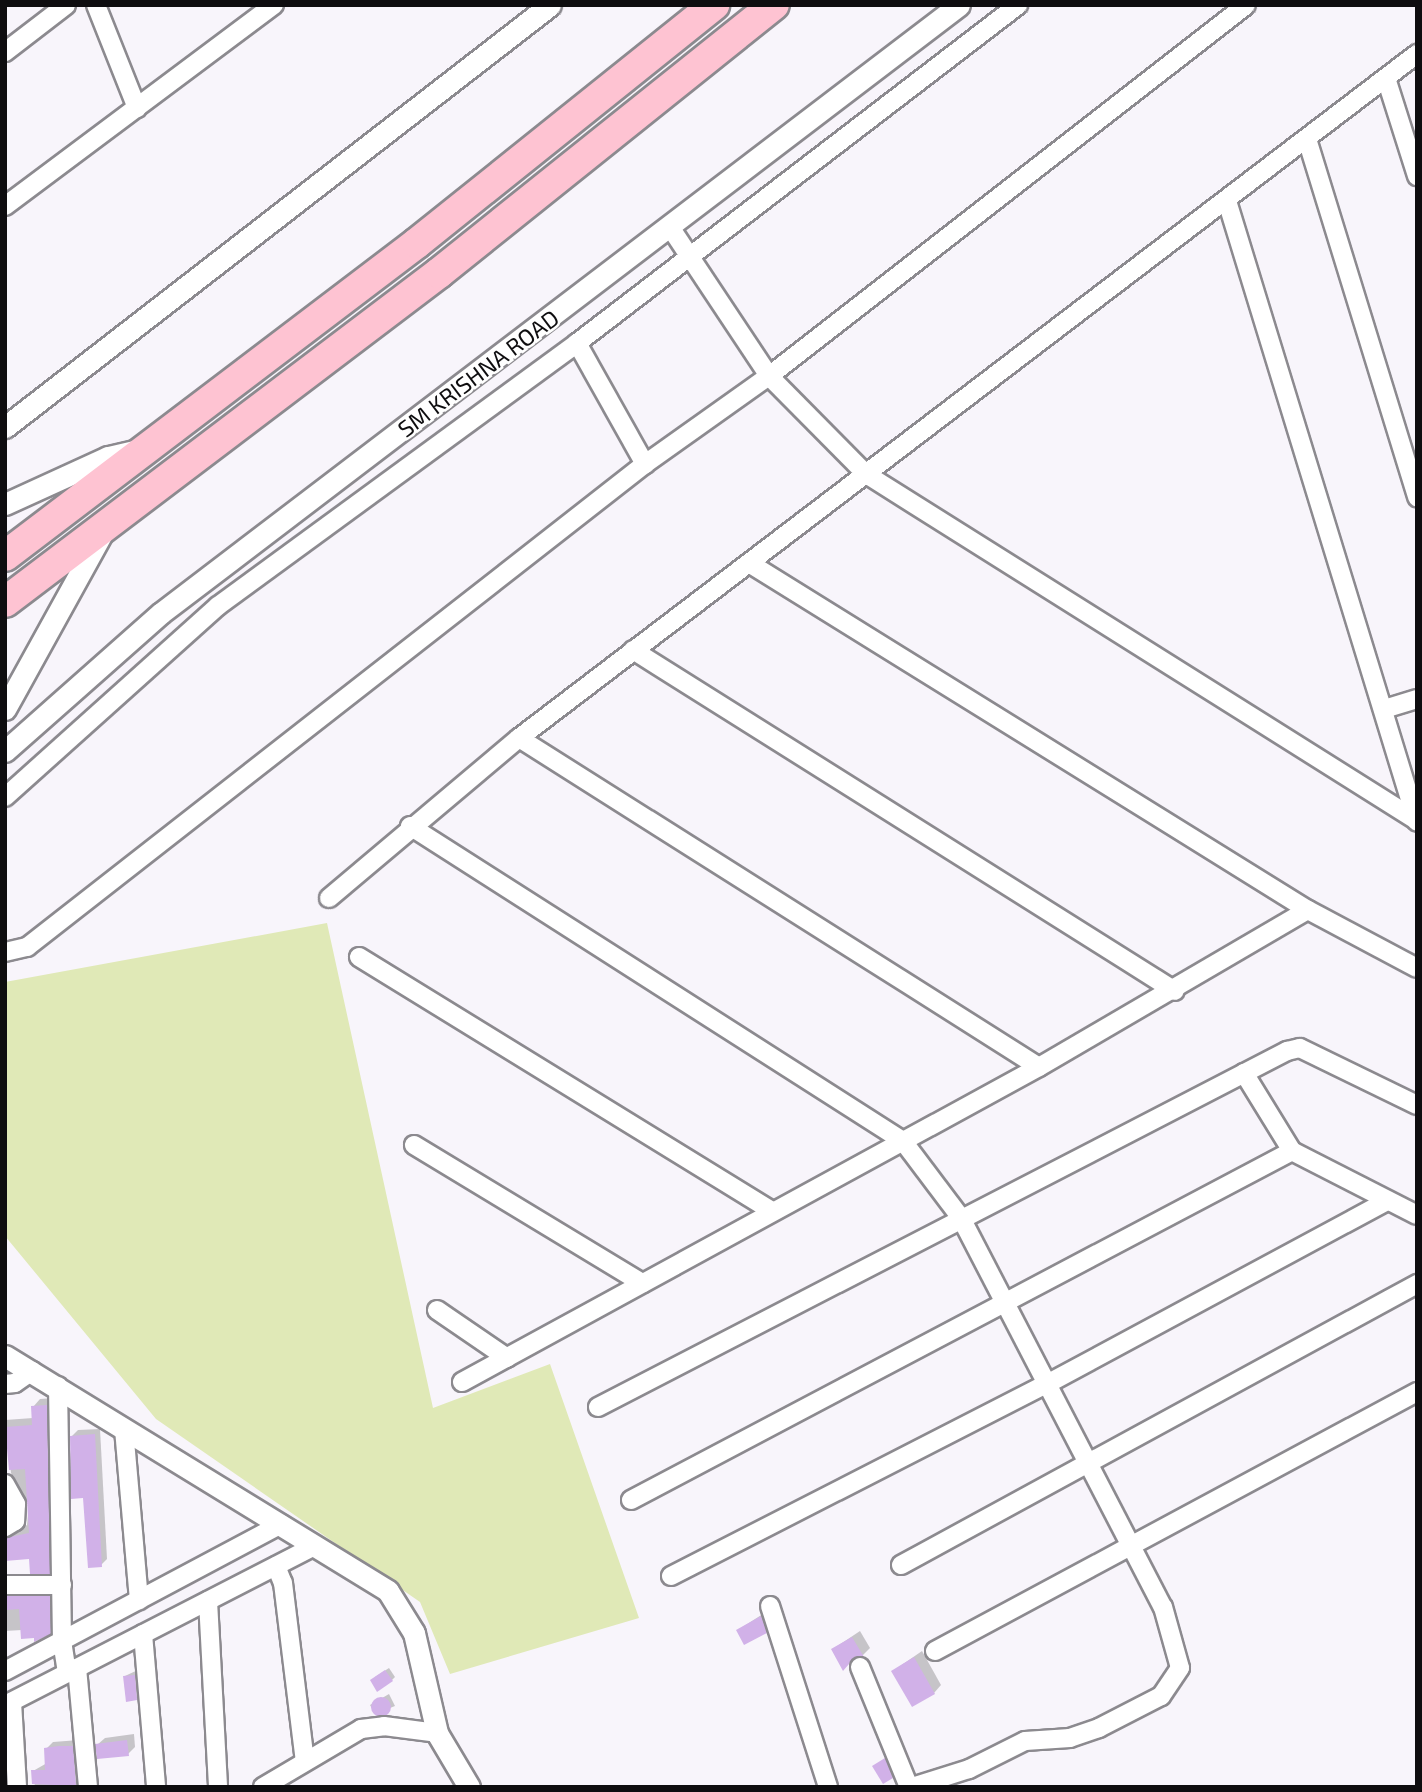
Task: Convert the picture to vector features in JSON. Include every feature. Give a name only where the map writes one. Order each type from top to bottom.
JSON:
[{"type":"highway","points":[[5,556],[152,447],[714,5]]},
{"type":"highway","points":[[5,602],[108,520],[439,273],[774,5]]},
{"type":"street","points":[[5,52],[66,5]]},
{"type":"street","points":[[96,5],[136,108]]},
{"type":"street","points":[[5,206],[274,5]]},
{"type":"street","points":[[5,427],[550,5]]},
{"type":"street","name":"SM KRISHNA ROAD","points":[[5,751],[161,613],[959,5]]},
{"type":"street","points":[[5,797],[218,606],[577,343],[1018,5]]},
{"type":"street","points":[[5,952],[27,947],[645,464],[769,376],[1246,5]]},
{"type":"street","points":[[330,898],[410,826],[519,738],[1417,54]]},
{"type":"street","points":[[1386,78],[1417,176]]},
{"type":"street","points":[[1307,139],[1417,497]]},
{"type":"street","points":[[1227,201],[1416,821]]},
{"type":"street","points":[[670,227],[769,376],[866,474],[1416,821]]},
{"type":"street","points":[[577,343],[645,464]]},
{"type":"street","points":[[5,504],[108,457],[152,447]]},
{"type":"street","points":[[5,709],[108,520]]},
{"type":"street","points":[[748,563],[1308,910],[1417,968]]},
{"type":"street","points":[[633,650],[1175,991]]},
{"type":"street","points":[[1384,709],[1417,699]]},
{"type":"street","points":[[519,738],[1039,1068]]},
{"type":"street","points":[[410,826],[903,1141],[961,1218],[1163,1607],[1176,1643],[1180,1668],[1176,1679],[1161,1696],[1099,1728],[1070,1738],[1025,1741],[969,1769],[911,1787],[860,1667]]},
{"type":"street","points":[[462,1382],[1039,1068],[1175,991],[1308,910]]},
{"type":"street","points":[[359,957],[772,1212]]},
{"type":"street","points":[[598,1407],[1244,1073],[1300,1048],[1417,1105]]},
{"type":"street","points":[[1244,1073],[1292,1151],[1417,1215]]},
{"type":"street","points":[[414,1145],[642,1283]]},
{"type":"street","points":[[631,1500],[1003,1300],[1292,1151]]},
{"type":"street","points":[[671,1576],[1047,1384],[1387,1201]]},
{"type":"street","points":[[901,1565],[1417,1284]]},
{"type":"street","points":[[437,1310],[506,1358]]},
{"type":"street","points":[[5,1356],[58,1386],[387,1591],[414,1633],[437,1733],[468,1787]]},
{"type":"street","points":[[5,1384],[15,1383],[32,1371]]},
{"type":"street","points":[[58,1386],[62,1641],[72,1671],[88,1787]]},
{"type":"street","points":[[935,1651],[1417,1392]]},
{"type":"street","points":[[124,1429],[139,1600]]},
{"type":"street","points":[[5,1484],[16,1504],[15,1521],[5,1527]]},
{"type":"street","points":[[5,1671],[282,1524]]},
{"type":"street","points":[[17,1787],[9,1703],[315,1546]]},
{"type":"street","points":[[276,1566],[283,1583],[305,1761]]},
{"type":"street","points":[[5,1585],[62,1586]]},
{"type":"street","points":[[208,1601],[218,1787]]},
{"type":"street","points":[[770,1606],[828,1787]]},
{"type":"street","points":[[143,1634],[156,1787]]},
{"type":"street","points":[[263,1787],[361,1729],[384,1726],[437,1733]]},
{"type":"green space","points":[[327,923],[433,1408],[550,1364],[639,1618],[450,1674],[420,1602],[156,1419],[5,1236],[5,982]]},
{"type":"building","points":[[47,1405],[50,1574],[30,1574],[29,1559],[5,1561],[5,1538],[29,1533],[25,1469],[9,1470],[5,1427],[32,1425],[31,1406]]},
{"type":"building","points":[[95,1434],[102,1567],[88,1568],[83,1498],[71,1499],[70,1436]]},
{"type":"building","points":[[5,1596],[50,1596],[51,1634],[34,1642],[34,1638],[21,1639],[19,1609],[6,1610]]},
{"type":"building","points":[[761,1616],[767,1633],[744,1645],[736,1630]]},
{"type":"building","points":[[852,1637],[864,1657],[855,1657],[843,1671],[831,1649]]},
{"type":"building","points":[[914,1657],[935,1694],[912,1707],[891,1671]]},
{"type":"building","points":[[385,1670],[393,1681],[377,1692],[370,1680]]},
{"type":"building","points":[[135,1675],[137,1700],[126,1702],[123,1676]]},
{"type":"building","points":[[381,1697],[388,1700],[391,1707],[388,1714],[381,1717],[374,1714],[371,1707],[374,1700]]},
{"type":"building","points":[[127,1740],[129,1756],[97,1759],[95,1744]]},
{"type":"building","points":[[73,1746],[76,1786],[32,1784],[31,1770],[45,1770],[44,1748]]},
{"type":"building","points":[[885,1758],[893,1778],[883,1784],[872,1766]]}]
